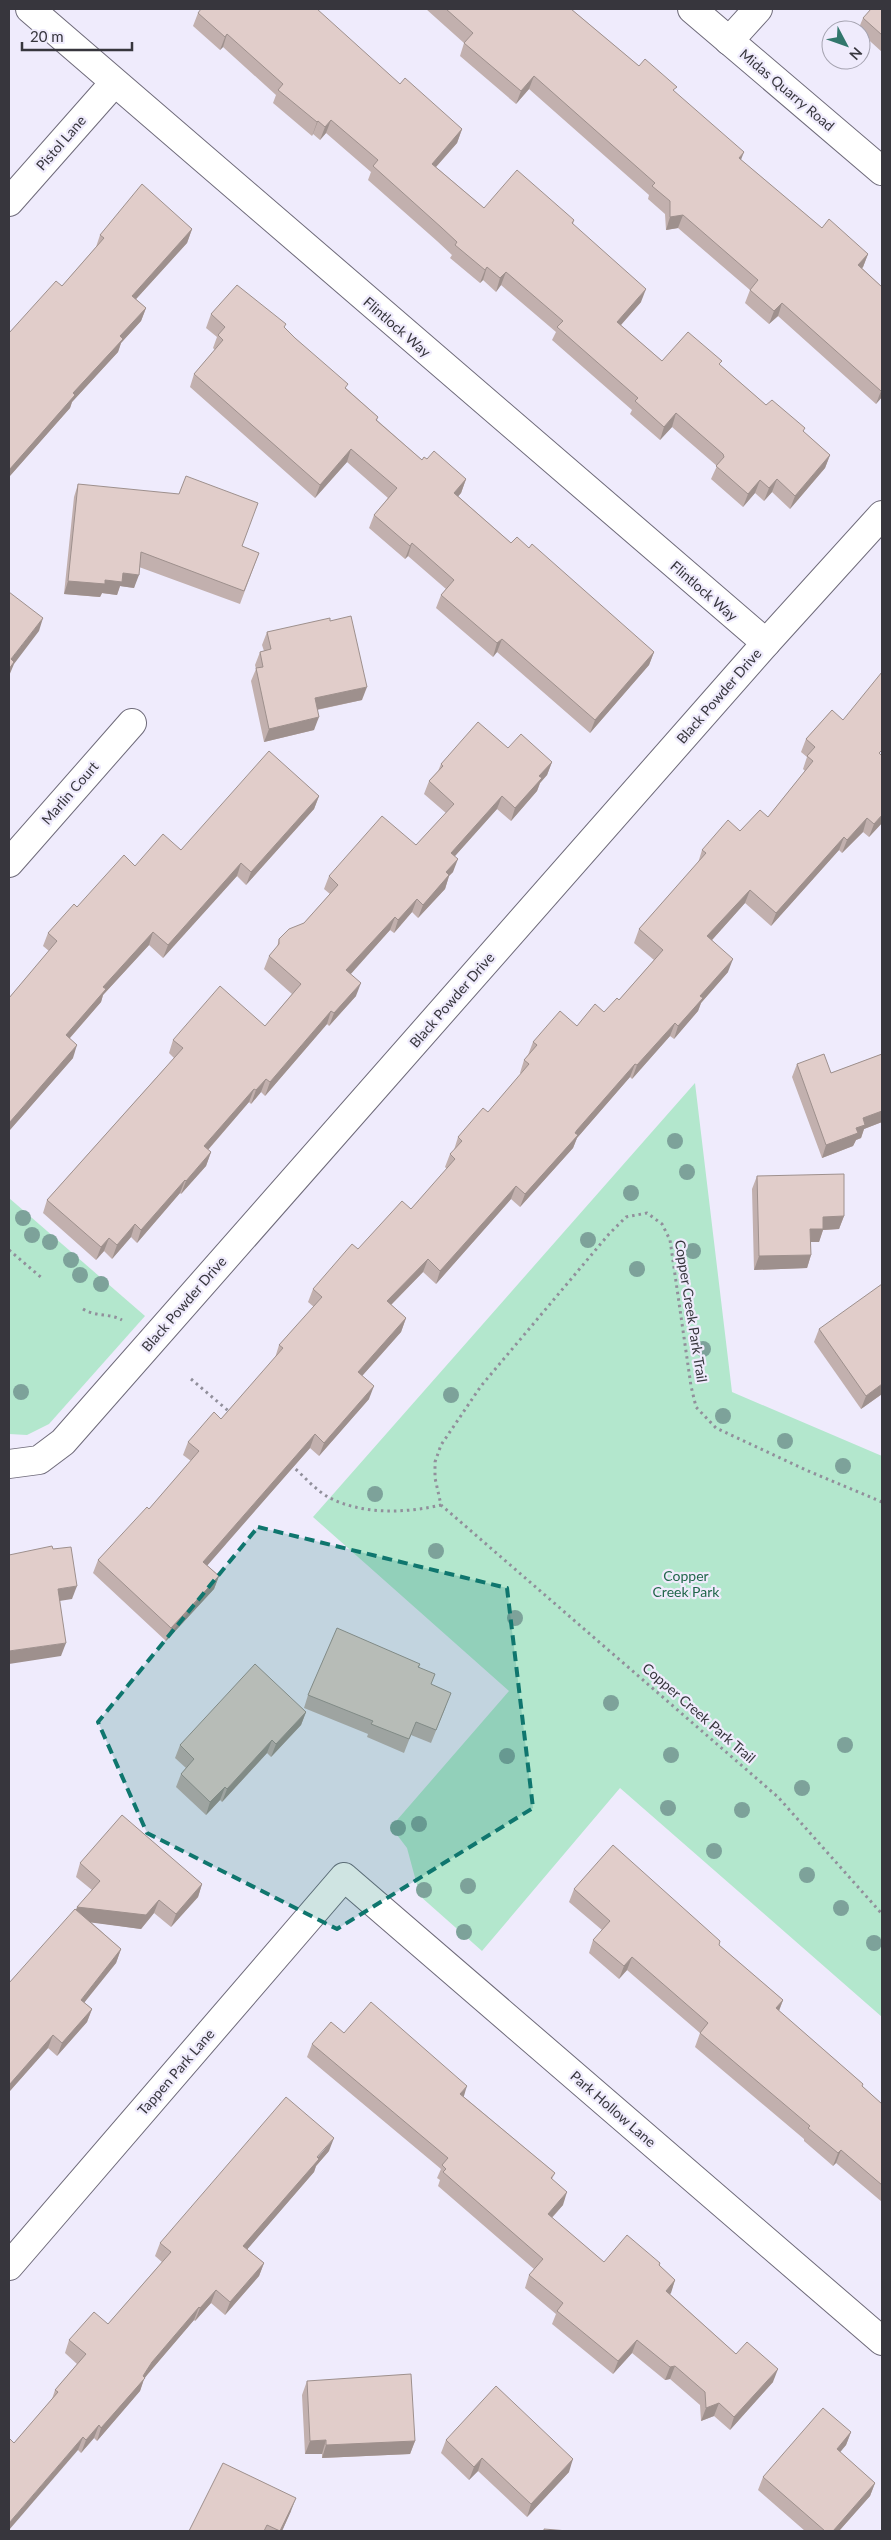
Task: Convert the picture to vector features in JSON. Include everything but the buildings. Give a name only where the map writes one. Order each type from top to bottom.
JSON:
[{"type":"street","name":"Flintlock Way","points":[[30,9],[766,643]]},
{"type":"street","name":"Midas Quarry Road","points":[[692,9],[882,171]]},
{"type":"street","points":[[729,41],[758,9]]},
{"type":"street","name":"Pistol Lane","points":[[9,202],[114,83]]},
{"type":"street","name":"Black Powder Drive","points":[[9,1464],[39,1460],[63,1442],[766,643],[882,515]]},
{"type":"street","name":"Marlin Court","points":[[9,863],[132,722]]},
{"type":"street","name":"Tappen Park Lane","points":[[9,2266],[344,1877]]},
{"type":"street","name":"Park Hollow Lane","points":[[344,1877],[882,2342]]},
{"type":"path","name":"Copper Creek Park Trail","points":[[882,1502],[806,1470],[716,1428],[696,1407],[691,1386],[670,1240],[662,1224],[647,1213],[626,1217],[609,1234],[488,1379],[441,1444],[435,1462],[435,1478],[441,1505],[778,1797],[882,1914]]},
{"type":"path","points":[[9,1250],[43,1279]]},
{"type":"path","points":[[83,1308],[96,1316],[115,1317],[122,1320]]},
{"type":"path","points":[[191,1379],[235,1416]]},
{"type":"path","points":[[286,1460],[330,1498],[365,1509],[415,1511],[441,1505]]},
{"type":"highlighted area","points":[[258,1527],[507,1588],[533,1808],[337,1929],[147,1833],[98,1722]]},
{"type":"green space","name":"Copper Creek Park","points":[[695,1083],[732,1392],[882,1456],[882,2017],[620,1788],[482,1951],[420,1896],[407,1848],[391,1827],[509,1691],[313,1517]]},
{"type":"green space","points":[[9,1198],[145,1316],[49,1424],[27,1435],[9,1434]]}]
